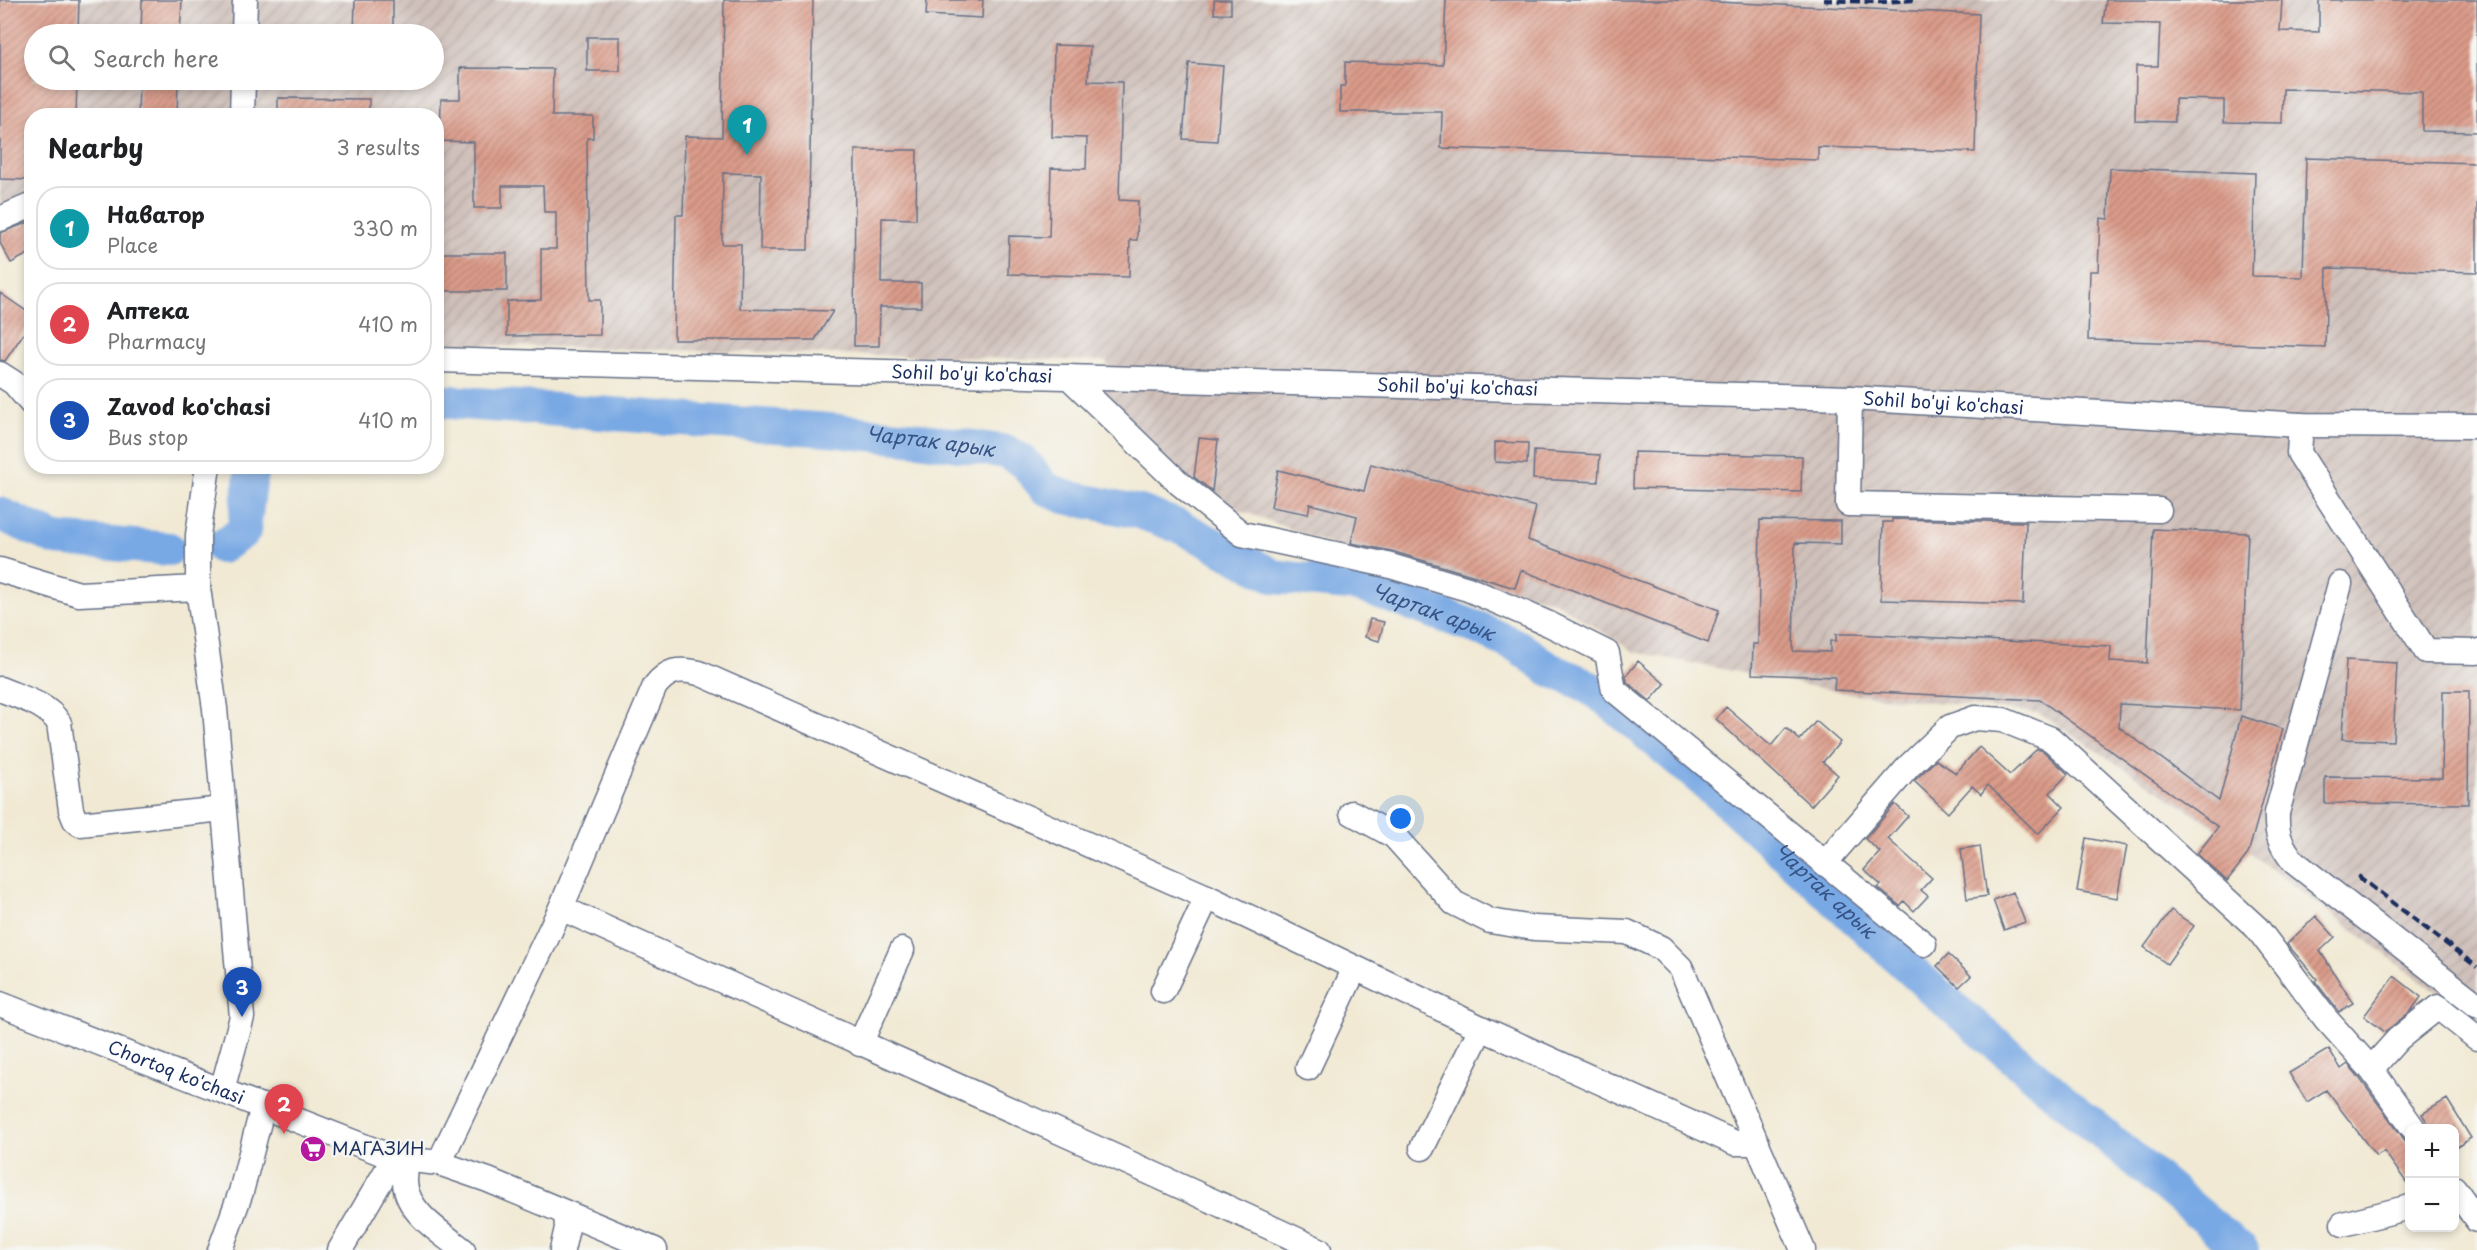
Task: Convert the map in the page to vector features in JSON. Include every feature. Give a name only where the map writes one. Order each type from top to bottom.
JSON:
[{"type":"street","points":[[244,24],[245,0]]},
{"type":"street","points":[[242,108],[243,90]]},
{"type":"street","points":[[0,219],[24,208]]},
{"type":"street","name":"Sohil bo'yi ko'chasi","points":[[444,360],[1850,398],[2301,424],[2477,426]]},
{"type":"street","points":[[0,374],[14,383],[24,395]]},
{"type":"street","points":[[1069,377],[1179,483],[1242,534],[1293,547],[1387,565],[1468,589],[1549,624],[1607,653],[1614,690],[1923,944]]},
{"type":"street","points":[[1850,398],[1848,504],[2159,510]]},
{"type":"street","points":[[2301,424],[2299,453],[2426,651],[2477,652]]},
{"type":"street","points":[[207,474],[198,534],[198,588],[215,708],[242,1017],[222,1090]]},
{"type":"street","points":[[0,570],[78,594],[198,588]]},
{"type":"street","points":[[2340,584],[2277,813],[2276,829],[2280,846],[2294,862],[2477,1005]]},
{"type":"street","points":[[439,1163],[561,908],[655,686],[666,673],[683,669],[699,673],[1207,897],[1480,1028],[1735,1143],[1757,1143]]},
{"type":"street","points":[[0,689],[42,706],[52,712],[59,723],[71,810],[75,820],[80,824],[223,809]]},
{"type":"street","points":[[1824,864],[1909,766],[1950,726],[1975,718],[2003,720],[2050,739],[2257,928],[2326,1019],[2371,1069],[2410,1124]]},
{"type":"street","points":[[1352,813],[1394,836],[1454,903],[1490,921],[1534,928],[1627,932],[1661,948],[1681,968],[1803,1250]]},
{"type":"street","points":[[1163,991],[1207,897]]},
{"type":"street","points":[[561,908],[860,1044],[1093,1144],[1319,1250]]},
{"type":"street","points":[[860,1044],[902,950]]},
{"type":"street","points":[[1308,1068],[1355,968]]},
{"type":"street","name":"Chortoq ko'chasi","points":[[0,1004],[400,1159],[439,1163],[488,1180],[566,1213],[624,1244],[655,1250]]},
{"type":"street","points":[[2371,1069],[2398,1039],[2438,1007],[2477,1038]]},
{"type":"street","points":[[1422,1148],[1480,1028]]},
{"type":"street","points":[[220,1250],[241,1192],[263,1106]]},
{"type":"street","points":[[340,1250],[400,1159]]},
{"type":"street","points":[[400,1159],[405,1186],[414,1204],[429,1224],[464,1250]]},
{"type":"street","points":[[2459,1196],[2477,1220]]},
{"type":"street","points":[[2343,1224],[2405,1208]]},
{"type":"street","points":[[562,1250],[567,1228],[566,1213]]},
{"type":"shaded area","points":[[0,0],[2477,0],[2477,1023],[2215,827],[2038,713],[1846,693],[1634,652],[1554,601],[1348,551],[1193,492],[1104,402],[1107,361],[444,344],[444,108],[24,108],[24,212],[0,223]]},
{"type":"building","points":[[0,0],[79,0],[78,24],[24,24],[24,90],[77,90],[76,108],[24,108],[24,180],[0,179]]},
{"type":"building","points":[[142,0],[182,0],[181,24],[141,24]]},
{"type":"building","points":[[355,0],[393,0],[393,24],[354,24]]},
{"type":"building","points":[[724,0],[813,0],[808,250],[760,250],[761,174],[723,173],[722,244],[741,244],[740,309],[833,311],[815,340],[674,340],[676,215],[683,215],[685,136],[722,137]]},
{"type":"building","points":[[927,0],[983,0],[982,18],[926,15]]},
{"type":"building","points":[[1214,0],[1231,0],[1231,14],[1214,14]]},
{"type":"building","points":[[1446,0],[1673,0],[1979,14],[1975,152],[1818,147],[1818,160],[1441,148],[1442,112],[1340,112],[1340,86],[1345,86],[1345,62],[1443,65]]},
{"type":"building","points":[[2106,0],[2282,0],[2280,31],[2319,32],[2319,0],[2477,0],[2477,132],[2422,131],[2422,92],[2283,89],[2282,123],[2224,122],[2224,100],[2175,99],[2175,122],[2135,121],[2136,66],[2158,66],[2160,24],[2103,23]]},
{"type":"building","points":[[587,37],[620,37],[620,71],[587,71]]},
{"type":"building","points":[[1054,45],[1090,46],[1088,81],[1122,82],[1119,200],[1138,201],[1137,240],[1130,240],[1129,277],[1008,274],[1009,236],[1049,237],[1051,168],[1086,169],[1087,138],[1052,137]]},
{"type":"building","points":[[1189,63],[1223,66],[1217,141],[1183,139]]},
{"type":"building","points":[[460,68],[553,69],[552,116],[593,116],[593,138],[587,138],[589,300],[600,300],[600,335],[507,336],[507,301],[541,300],[541,249],[556,249],[556,212],[544,212],[543,186],[502,186],[502,208],[474,208],[474,142],[444,141],[444,108],[441,108],[441,99],[460,99]]},
{"type":"building","points":[[139,90],[178,90],[177,108],[138,108]]},
{"type":"building","points":[[278,98],[369,99],[369,108],[278,108]]},
{"type":"building","points":[[855,150],[917,150],[916,219],[882,218],[881,283],[921,283],[921,307],[880,307],[879,346],[854,346]]},
{"type":"building","points":[[2306,158],[2477,163],[2477,272],[2327,268],[2325,347],[2088,340],[2090,271],[2098,271],[2100,218],[2108,219],[2110,168],[2255,173],[2252,276],[2303,277]]},
{"type":"building","points":[[24,224],[24,256],[11,263],[0,243],[0,233]]},
{"type":"building","points":[[444,253],[507,253],[507,291],[444,291]]},
{"type":"building","points":[[0,293],[24,310],[24,333],[5,361],[0,360]]},
{"type":"building","points":[[1199,438],[1218,440],[1212,491],[1194,477]]},
{"type":"building","points":[[1495,442],[1528,443],[1527,464],[1495,462]]},
{"type":"building","points":[[1534,451],[1600,455],[1598,482],[1533,479]]},
{"type":"building","points":[[1634,452],[1802,456],[1801,492],[1633,488]]},
{"type":"building","points":[[1371,464],[1536,507],[1528,540],[1719,610],[1708,643],[1521,570],[1515,588],[1391,551],[1351,543],[1357,516],[1310,504],[1308,514],[1271,507],[1278,470],[1364,491]]},
{"type":"building","points":[[1892,519],[2026,522],[2023,604],[1881,600],[1883,522],[1892,522]]},
{"type":"building","points":[[1760,520],[1841,521],[1841,544],[1795,543],[1793,651],[1830,652],[1830,641],[1836,641],[1836,634],[1854,634],[2111,646],[2110,661],[2147,663],[2153,529],[2248,533],[2240,710],[2120,704],[2119,727],[2219,801],[2241,716],[2283,729],[2248,854],[2227,881],[2197,854],[2218,827],[2040,700],[1834,690],[1835,677],[1752,674],[1753,644],[1758,644]]},
{"type":"building","points":[[1370,619],[1384,622],[1379,641],[1365,637]]},
{"type":"building","points":[[2346,660],[2397,663],[2393,741],[2342,739]]},
{"type":"building","points":[[1638,661],[1665,684],[1650,701],[1627,682],[1626,676]]},
{"type":"building","points":[[2443,691],[2469,691],[2468,804],[2325,803],[2325,777],[2442,778]]},
{"type":"building","points":[[1726,707],[1771,746],[1786,728],[1800,740],[1816,721],[1840,742],[1823,762],[1838,775],[1811,806],[1716,719]]},
{"type":"building","points":[[1979,747],[2010,775],[2037,749],[2043,751],[2068,774],[2050,793],[2064,807],[2038,834],[1988,785],[1981,794],[1972,786],[1948,813],[1914,781],[1936,760],[1956,773]]},
{"type":"building","points":[[1895,804],[1908,816],[1888,839],[1932,878],[1921,890],[1928,896],[1914,911],[1904,901],[1900,906],[1878,888],[1881,885],[1864,870],[1880,852],[1865,839]]},
{"type":"building","points":[[2086,838],[2127,846],[2117,898],[2077,891]]},
{"type":"building","points":[[1980,846],[1987,896],[1967,899],[1961,849]]},
{"type":"building","points":[[2013,892],[2025,922],[2004,930],[1993,900]]},
{"type":"building","points":[[2171,910],[2194,926],[2167,964],[2144,947]]},
{"type":"building","points":[[2316,916],[2335,937],[2320,951],[2353,1003],[2339,1012],[2315,981],[2317,979],[2287,944]]},
{"type":"building","points":[[1948,954],[1971,976],[1959,987],[1937,966]]},
{"type":"building","points":[[2394,976],[2421,997],[2411,1011],[2385,1032],[2364,1016]]},
{"type":"building","points":[[2329,1049],[2341,1069],[2348,1064],[2405,1141],[2405,1180],[2384,1151],[2376,1156],[2326,1090],[2307,1102],[2289,1073]]},
{"type":"building","points":[[2447,1099],[2471,1138],[2459,1146],[2459,1124],[2428,1124],[2422,1114]]},
{"type":"waterway","name":"Чартак арык","points":[[444,402],[829,430],[918,439],[1007,452],[1025,463],[1045,488],[1065,497],[1140,512],[1183,528],[1276,577],[1359,585],[1478,628],[1519,647],[1549,669],[1582,683],[1606,699],[1721,796],[1943,999],[2242,1250]]},
{"type":"waterway","name":"Чартак арык","points":[[221,547],[244,531],[251,474]]},
{"type":"waterway","name":"Чартак арык","points":[[0,514],[56,539],[169,549]]},
{"type":"railway","points":[[1824,0],[1881,2],[1913,0]]},
{"type":"railway","points":[[2358,876],[2477,967]]},
{"type":"place","name":"Наватор","points":[[747,155]]},
{"type":"place","name":"Zavod ko'chasi","points":[[242,1017]]},
{"type":"place","name":"Аптека","points":[[284,1134]]},
{"type":"place","name":"МАГАЗИН","points":[[313,1149]]}]
